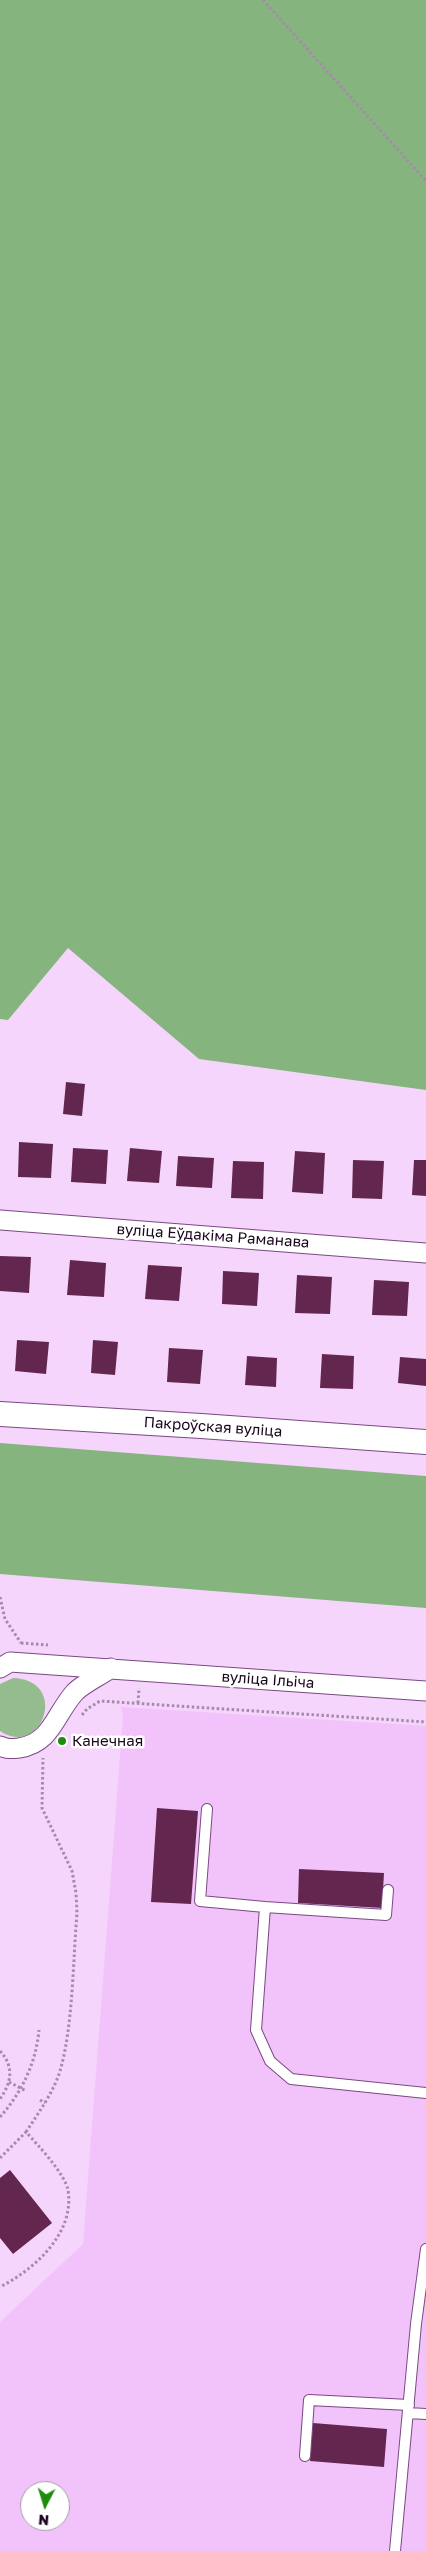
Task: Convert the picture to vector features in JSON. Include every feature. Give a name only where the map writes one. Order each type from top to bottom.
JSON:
[{"type":"street","name":"вуліца Еўдакіма Раманава","points":[[0,1220],[426,1252]]},
{"type":"street","name":"Пакроўская вуліца","points":[[0,1414],[426,1442]]},
{"type":"street","name":"вуліца Ільіча","points":[[0,1668],[10,1662],[426,1690]]},
{"type":"street","points":[[0,1746],[7,1749],[31,1746],[50,1732],[60,1713],[76,1691],[111,1668]]},
{"type":"lane","points":[[207,1809],[200,1902],[386,1915],[388,1890]]},
{"type":"lane","points":[[265,1907],[256,2030],[270,2061],[291,2079],[426,2093]]},
{"type":"lane","points":[[395,2551],[426,2249]]},
{"type":"lane","points":[[305,2456],[309,2400],[409,2409],[426,2414]]},
{"type":"path","points":[[263,0],[426,181]]},
{"type":"path","points":[[0,1597],[5,1619],[32,1664]]},
{"type":"path","points":[[0,1620],[5,1619]]},
{"type":"path","points":[[138,1703],[139,1684]]},
{"type":"path","points":[[87,1709],[100,1701],[426,1722]]},
{"type":"path","points":[[0,2158],[26,2132],[45,2103],[60,2071],[67,2035],[76,1893],[72,1871],[42,1808],[44,1758]]},
{"type":"path","points":[[0,2117],[12,2103],[33,2062],[39,2030]]},
{"type":"path","points":[[0,2051],[9,2065],[9,2082],[0,2099]]},
{"type":"path","points":[[9,2082],[26,2090]]},
{"type":"path","points":[[40,2100],[45,2103]]},
{"type":"path","points":[[0,2287],[35,2263],[56,2242],[67,2220],[68,2189],[51,2160],[26,2132]]},
{"type":"shaded area","points":[[121,1707],[426,1726],[426,2551],[0,2551],[0,2322],[83,2244],[123,1716]]},
{"type":"green space","points":[[0,0],[426,0],[426,1090],[199,1059],[68,948],[8,1020],[0,1019]]},
{"type":"green space","points":[[0,1443],[426,1476],[426,1608],[0,1574]]},
{"type":"green space","points":[[13,1678],[31,1682],[41,1691],[45,1703],[44,1716],[38,1727],[28,1735],[15,1737],[0,1731],[0,1684]]},
{"type":"building","points":[[66,1082],[85,1084],[82,1116],[63,1114]]},
{"type":"building","points":[[19,1142],[53,1144],[51,1178],[18,1177]]},
{"type":"building","points":[[73,1148],[108,1150],[106,1184],[71,1182]]},
{"type":"building","points":[[130,1148],[162,1151],[159,1183],[127,1181]]},
{"type":"building","points":[[295,1151],[325,1153],[323,1194],[292,1192]]},
{"type":"building","points":[[178,1156],[214,1158],[212,1188],[176,1186]]},
{"type":"building","points":[[353,1160],[384,1161],[382,1199],[352,1198]]},
{"type":"building","points":[[414,1160],[426,1160],[426,1196],[412,1195]]},
{"type":"building","points":[[233,1161],[264,1162],[263,1199],[231,1198]]},
{"type":"building","points":[[0,1256],[31,1257],[29,1293],[0,1291]]},
{"type":"building","points":[[70,1260],[106,1263],[104,1297],[67,1295]]},
{"type":"building","points":[[148,1265],[182,1267],[179,1301],[145,1299]]},
{"type":"building","points":[[223,1271],[259,1273],[257,1306],[222,1304]]},
{"type":"building","points":[[297,1275],[332,1277],[330,1314],[295,1313]]},
{"type":"building","points":[[374,1280],[409,1282],[407,1316],[372,1315]]},
{"type":"building","points":[[17,1340],[49,1342],[46,1374],[15,1371]]},
{"type":"building","points":[[93,1340],[118,1342],[115,1375],[91,1373]]},
{"type":"building","points":[[169,1348],[203,1350],[200,1384],[167,1382]]},
{"type":"building","points":[[322,1354],[354,1356],[353,1389],[320,1388]]},
{"type":"building","points":[[247,1356],[277,1358],[276,1387],[245,1385]]},
{"type":"building","points":[[400,1357],[426,1359],[426,1386],[398,1383]]},
{"type":"building","points":[[157,1808],[198,1811],[191,1904],[151,1902]]},
{"type":"building","points":[[299,1869],[384,1873],[382,1908],[298,1903]]},
{"type":"building","points":[[10,2170],[52,2223],[13,2254],[0,2238],[0,2178]]},
{"type":"building","points":[[313,2423],[387,2429],[384,2467],[310,2461]]},
{"type":"place","name":"Канечная","points":[[62,1741]]}]
